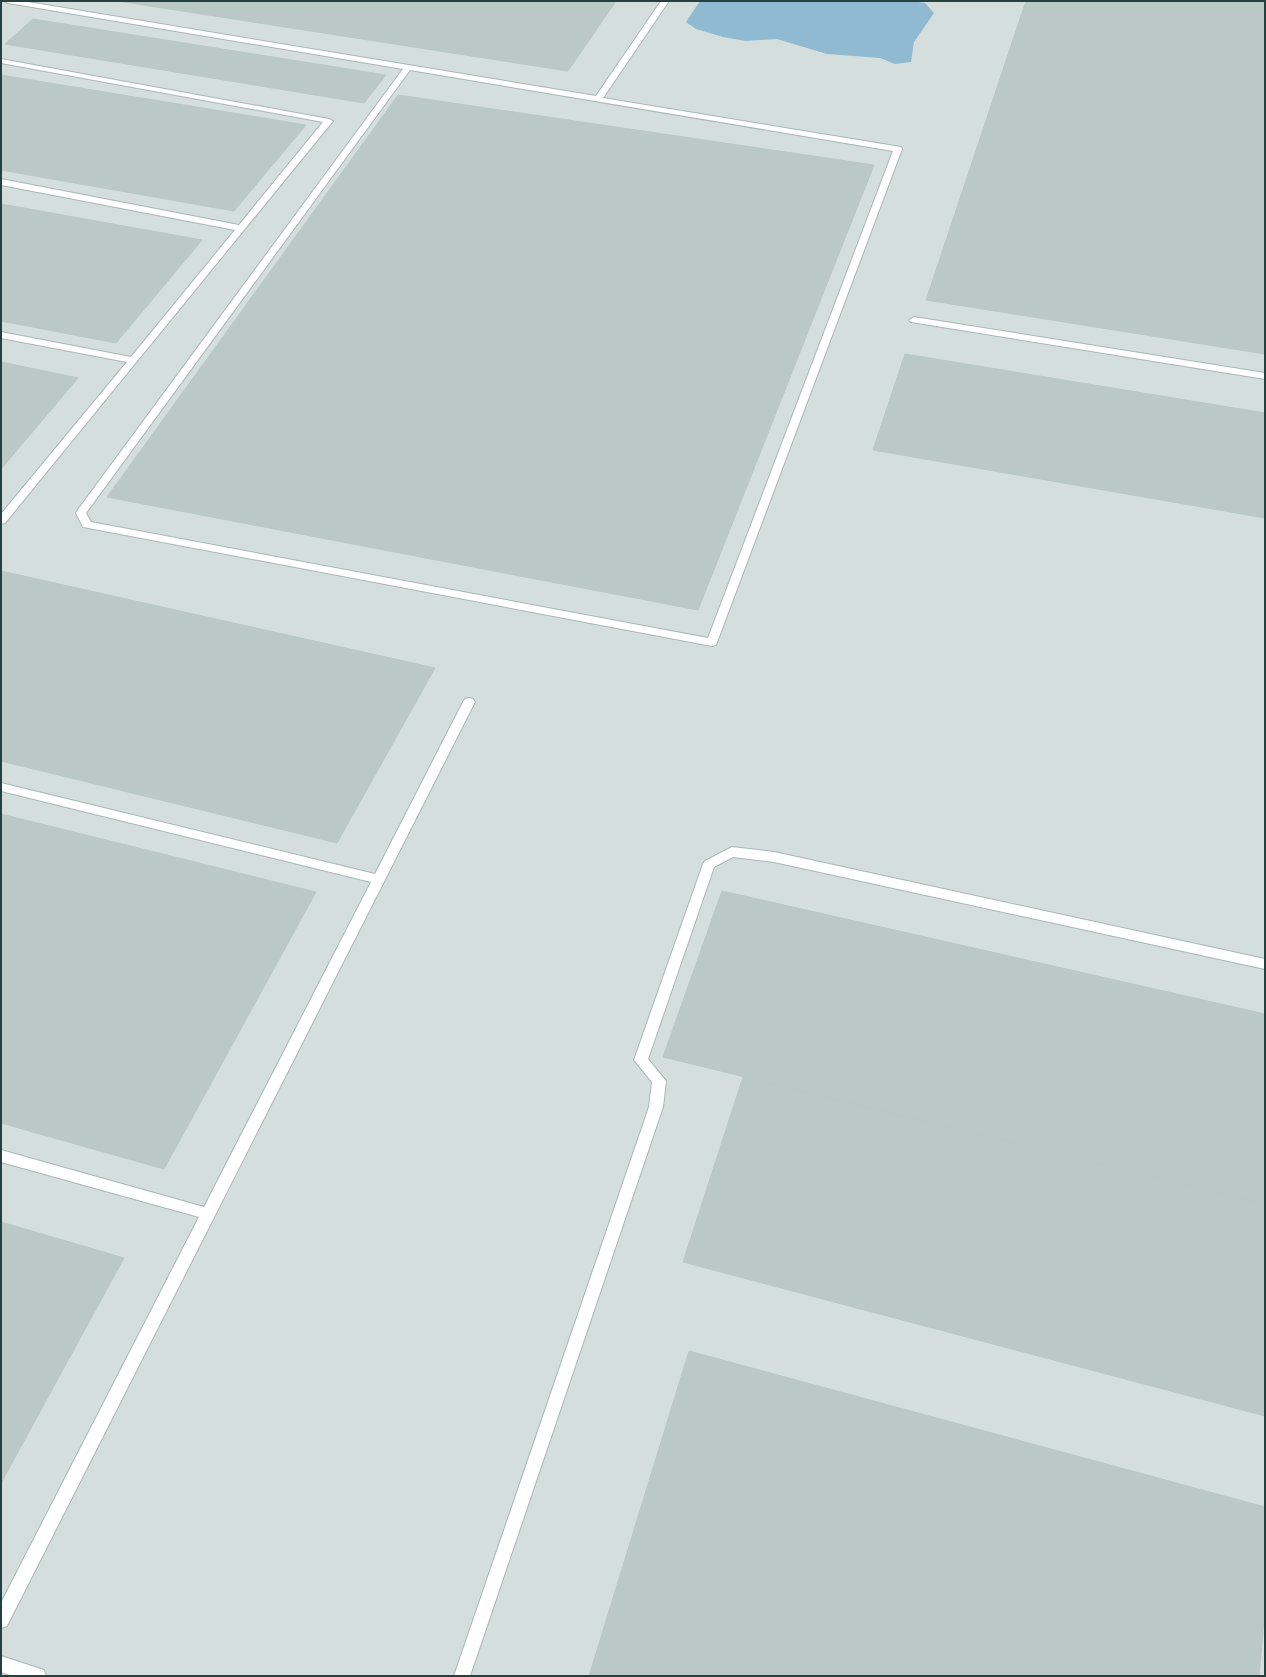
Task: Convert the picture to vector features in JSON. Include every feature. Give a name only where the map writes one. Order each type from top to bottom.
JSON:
[{"type":"lane","points":[[8,1],[408,67],[898,149],[712,642],[87,525],[81,513],[408,67]]},
{"type":"lane","points":[[598,99],[665,1]]},
{"type":"lane","points":[[1,61],[329,121],[1,521]]},
{"type":"lane","points":[[1,182],[241,228]]},
{"type":"lane","points":[[914,320],[1265,376]]},
{"type":"lane","points":[[1,335],[133,360]]},
{"type":"lane","points":[[1,1620],[470,702]]},
{"type":"lane","points":[[1,787],[380,879]]},
{"type":"lane","points":[[462,1676],[656,1107],[659,1081],[641,1060],[709,864],[732,852],[774,857],[1265,964]]},
{"type":"lane","points":[[1,1156],[208,1214]]},
{"type":"lane","points":[[1,1664],[38,1676]]},
{"type":"shaded area","points":[[1,1],[1265,1],[1265,1676],[1,1676]]},
{"type":"water","points":[[700,1],[911,1],[925,3],[934,13],[914,42],[911,62],[895,64],[880,58],[827,54],[777,39],[746,41],[723,37],[696,29],[686,22]]},
{"type":"building","points":[[118,1],[616,1],[568,71]]},
{"type":"building","points":[[1026,1],[1265,1],[1265,354],[926,300]]},
{"type":"building","points":[[33,19],[386,75],[364,103],[5,44]]},
{"type":"building","points":[[1,75],[306,125],[234,211],[1,170]]},
{"type":"building","points":[[398,95],[874,165],[698,610],[107,497]]},
{"type":"building","points":[[1,204],[202,240],[116,343],[1,321]]},
{"type":"building","points":[[905,354],[1265,413],[1265,518],[873,450]]},
{"type":"building","points":[[1,362],[78,378],[1,469]]},
{"type":"building","points":[[1,571],[435,668],[337,843],[1,761]]},
{"type":"building","points":[[1,814],[316,892],[164,1169],[1,1123]]},
{"type":"building","points":[[722,891],[1265,1014],[1265,1204],[663,1057]]},
{"type":"building","points":[[743,1077],[1265,1204],[1265,1416],[683,1262]]},
{"type":"building","points":[[1,1222],[124,1258],[1,1483]]},
{"type":"building","points":[[689,1351],[1265,1507],[1265,1608],[1259,1676],[589,1676]]}]
